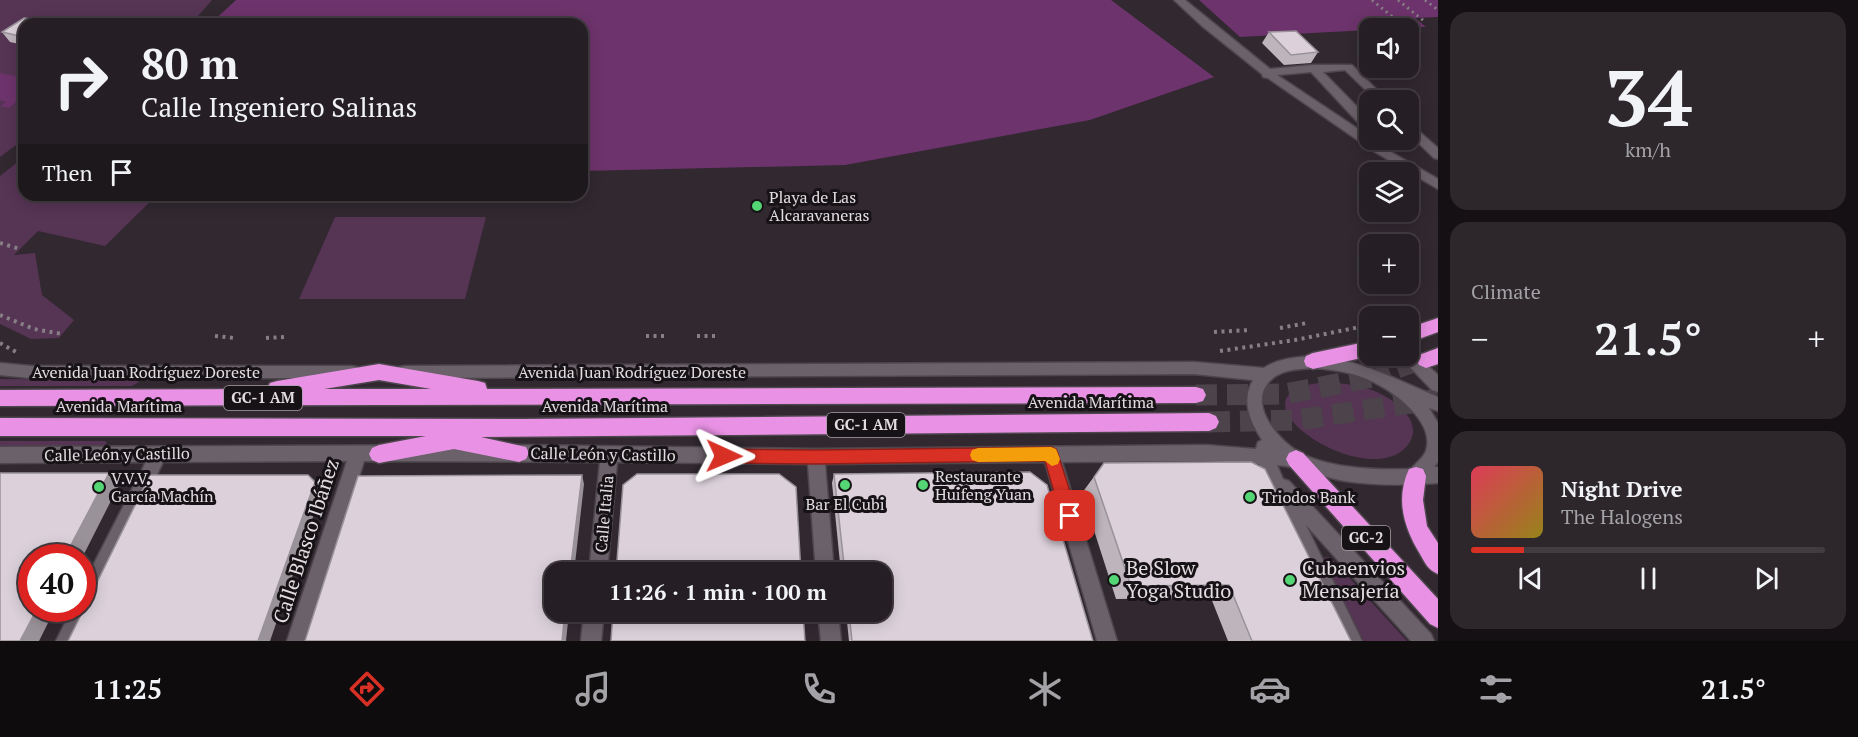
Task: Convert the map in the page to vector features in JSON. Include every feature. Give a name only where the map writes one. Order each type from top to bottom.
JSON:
[{"type":"highway","points":[[1419,332],[1438,325]]},
{"type":"highway","points":[[1313,362],[1359,351]]},
{"type":"highway","points":[[226,398],[379,372],[526,398]]},
{"type":"highway","name":"Avenida Marítima","points":[[0,398],[1196,395]]},
{"type":"highway","name":"Avenida Marítima","points":[[0,427],[523,428],[1209,422]]},
{"type":"highway","points":[[387,428],[519,453]]},
{"type":"highway","points":[[379,454],[523,428]]},
{"type":"highway","name":"GC-2","points":[[1296,459],[1438,616]]},
{"type":"highway","points":[[1427,475],[1412,500],[1417,529],[1438,563]]},
{"type":"street","points":[[1179,0],[1217,35],[1267,75],[1399,162]]},
{"type":"street","points":[[1267,75],[1276,71],[1348,67],[1372,90]]},
{"type":"street","points":[[1313,68],[1359,116]]},
{"type":"street","points":[[1419,137],[1438,155]]},
{"type":"street","points":[[1391,150],[1403,162]]},
{"type":"street","points":[[1419,174],[1438,185]]},
{"type":"street","points":[[1424,357],[1438,385]]},
{"type":"street","points":[[1352,641],[1264,455],[1265,435],[1254,399],[1257,386],[1264,374],[1276,367],[1313,362],[1355,368],[1438,404]]},
{"type":"street","name":"Avenida Juan Rodríguez Doreste","points":[[0,369],[31,372],[379,372],[1194,368],[1264,374]]},
{"type":"street","points":[[1265,435],[1280,449],[1296,459],[1318,468],[1394,477],[1427,475],[1434,453],[1435,437],[1426,414],[1397,387]]},
{"type":"street","points":[[96,580],[159,453]]},
{"type":"street","name":"Calle León y Castillo","points":[[0,455],[519,453],[816,457],[1206,453],[1264,455],[1296,459]]},
{"type":"street","name":"Calle Blasco Ibáñez","points":[[297,641],[358,454]]},
{"type":"street","name":"Calle Italia","points":[[599,562],[609,454]]},
{"type":"street","points":[[1051,454],[1107,641]]},
{"type":"street","points":[[816,457],[824,562]]},
{"type":"street","points":[[1273,476],[1424,641]]},
{"type":"street","points":[[66,641],[75,622]]},
{"type":"street","points":[[591,641],[593,622]]},
{"type":"street","points":[[829,622],[831,641]]},
{"type":"path","points":[[1372,0],[1394,18]]},
{"type":"path","points":[[1398,0],[1424,21]]},
{"type":"path","points":[[1425,0],[1438,10]]},
{"type":"path","points":[[0,243],[20,249]]},
{"type":"path","points":[[0,315],[34,329],[63,334]]},
{"type":"path","points":[[1280,328],[1307,323]]},
{"type":"path","points":[[1214,332],[1250,330]]},
{"type":"path","points":[[215,336],[234,338]]},
{"type":"path","points":[[646,336],[665,336]]},
{"type":"path","points":[[697,336],[718,336]]},
{"type":"path","points":[[266,338],[285,337]]},
{"type":"shaded area","points":[[0,0],[212,0],[196,18],[18,18],[18,144],[0,157]]},
{"type":"shaded area","points":[[236,0],[1111,0],[1214,77],[1090,120],[845,165],[588,171],[588,18],[216,18]]},
{"type":"shaded area","points":[[1199,0],[1438,0],[1438,17],[1359,18],[1359,31],[1240,37]]},
{"type":"shaded area","points":[[0,73],[18,77],[18,102],[9,108],[1,106],[6,102],[0,100]]},
{"type":"shaded area","points":[[18,162],[18,201],[151,201],[105,246],[38,231],[14,255],[35,253],[42,295],[74,320],[59,338],[31,339],[0,324],[0,176]]},
{"type":"shaded area","points":[[335,217],[486,217],[465,299],[299,299]]},
{"type":"shaded area","points":[[0,379],[136,380],[139,382],[132,386],[0,386]]},
{"type":"shaded area","points":[[1327,382],[1350,384],[1372,390],[1398,405],[1405,412],[1413,428],[1412,437],[1407,446],[1387,458],[1361,458],[1333,450],[1308,436],[1291,419],[1285,403],[1296,389]]},
{"type":"shaded area","points":[[0,441],[105,441],[107,443],[103,446],[0,447]]},
{"type":"shaded area","points":[[1329,557],[1407,641],[1362,641],[1321,558]]},
{"type":"building","points":[[18,22],[18,36],[2,32]]},
{"type":"building","points":[[1296,31],[1318,52],[1291,55],[1269,32]]},
{"type":"building","points":[[1251,462],[1265,469],[1351,641],[1252,641],[1229,585],[1131,586],[1094,477],[1104,463]]},
{"type":"building","points":[[1030,472],[1047,485],[1093,641],[852,641],[850,622],[892,622],[892,562],[844,562],[834,474]]},
{"type":"building","points":[[0,473],[109,473],[71,544],[18,544],[18,622],[30,622],[20,641],[0,641]]},
{"type":"building","points":[[637,474],[779,474],[796,487],[800,562],[617,562],[623,485]]},
{"type":"building","points":[[150,475],[308,475],[315,482],[258,641],[68,641],[77,622],[96,622],[96,584]]},
{"type":"building","points":[[582,475],[571,562],[544,562],[544,622],[564,622],[562,641],[305,641],[358,476]]},
{"type":"building","points":[[612,622],[804,622],[805,641],[611,641]]},
{"type":"tunnel","points":[[1374,378],[1426,360]]},
{"type":"tunnel","points":[[1196,395],[1285,394],[1378,376]]},
{"type":"tunnel","points":[[1209,422],[1298,420],[1438,399]]},
{"type":"slow traffic","points":[[978,455],[1051,454],[1052,459]]},
{"type":"place","name":"Playa de Las Alcaravaneras","points":[[757,206]]},
{"type":"place","name":"Bar El Cubi","points":[[845,485]]},
{"type":"place","name":"Restaurante Huifeng Yuan","points":[[923,485]]},
{"type":"place","name":"V.V.V. García Machín","points":[[99,487]]},
{"type":"place","name":"Triodos Bank","points":[[1250,497]]},
{"type":"place","name":"Be Slow Yoga Studio","points":[[1114,580]]},
{"type":"place","name":"Cubaenvios Mensajería","points":[[1290,580]]},
{"type":"route","points":[[724,456],[1051,454],[1070,516]]}]
